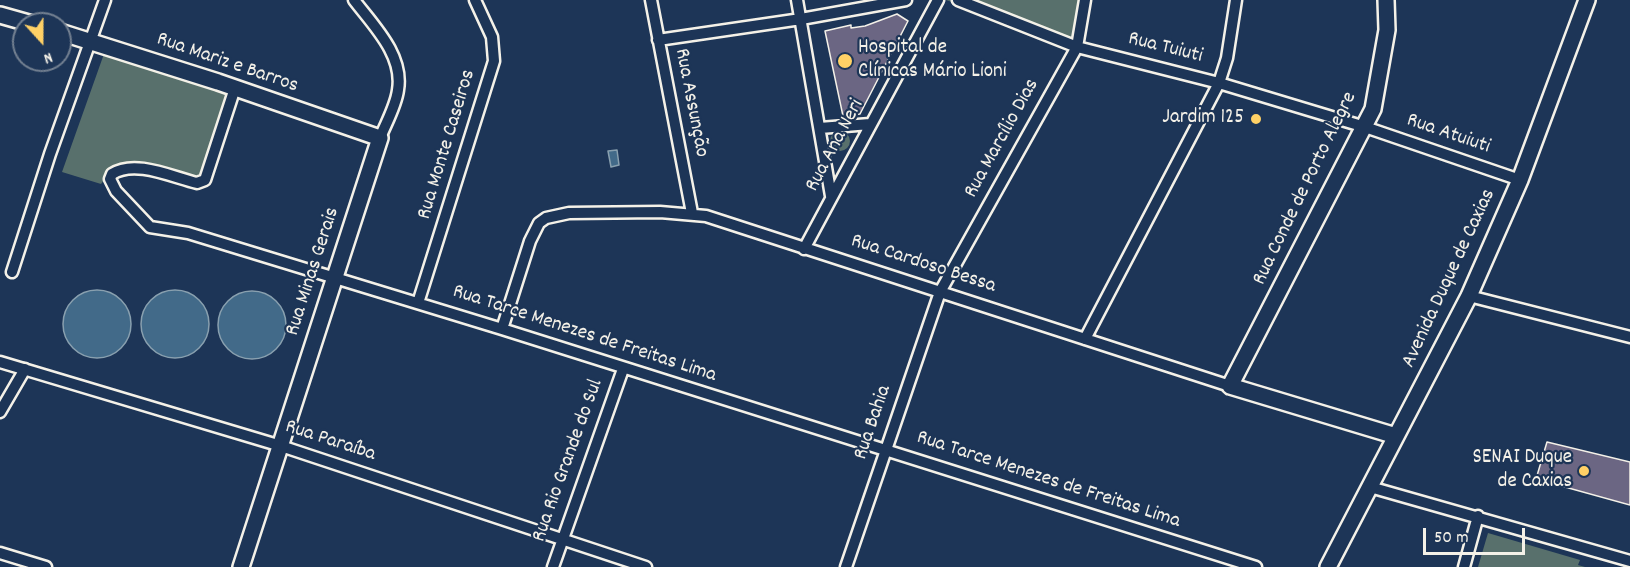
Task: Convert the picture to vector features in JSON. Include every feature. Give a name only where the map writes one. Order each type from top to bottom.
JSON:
[{"type":"main road","name":"Rua Conde de Porto Alegre","points":[[1230,386],[1373,109],[1387,30],[1386,0]]},
{"type":"main road","name":"Avenida Duque de Caxias","points":[[1328,567],[1469,296],[1520,180],[1587,0]]},
{"type":"main road","name":"Rua Mariz e Barros","points":[[72,35],[380,138]]},
{"type":"main road","name":"Rua Minas Gerais","points":[[242,567],[380,138]]},
{"type":"main road","name":"Rua Cardoso Bessa","points":[[1230,386],[1396,436]]},
{"type":"street","points":[[12,272],[105,0]]},
{"type":"street","name":"Rua Minas Gerais","points":[[354,0],[392,53],[397,68],[398,92],[380,138]]},
{"type":"street","name":"Rua Monte Caseiros","points":[[418,303],[494,61],[492,37],[475,0]]},
{"type":"street","name":"Rua Assunção","points":[[651,0],[692,213]]},
{"type":"street","points":[[797,0],[831,196]]},
{"type":"street","points":[[658,40],[801,19],[906,0]]},
{"type":"street","name":"Rua Ana Neri","points":[[804,249],[938,0]]},
{"type":"street","name":"Rua Tuiuti","points":[[958,0],[1077,47],[1219,83],[1365,128]]},
{"type":"street","name":"Rua Marcílio Dias","points":[[940,292],[1077,47],[1085,0]]},
{"type":"street","points":[[1085,339],[1219,83],[1227,58],[1236,0]]},
{"type":"street","name":"Rua Tarce Menezes de Freitas Lima","points":[[235,88],[205,180],[197,183],[129,167],[112,174],[110,179],[112,185],[150,227],[188,233],[418,303],[1256,567]]},
{"type":"street","points":[[820,128],[870,124]]},
{"type":"street","name":"Rua Atuiuti","points":[[1365,128],[1520,180]]},
{"type":"street","name":"Rua Cardoso Bessa","points":[[502,329],[530,241],[539,223],[546,218],[569,213],[692,213],[1230,386]]},
{"type":"street","name":"Rua Bahia","points":[[846,567],[940,292]]},
{"type":"street","points":[[1469,296],[1630,337]]},
{"type":"street","name":"Rua Paraíba","points":[[0,362],[281,446],[646,567]]},
{"type":"street","points":[[0,412],[25,369]]},
{"type":"street","name":"Rua Rio Grande do Sul","points":[[553,567],[623,369]]},
{"type":"street","points":[[1370,487],[1630,561]]},
{"type":"street","points":[[1464,567],[1478,516]]},
{"type":"street","points":[[0,553],[46,567]]},
{"type":"green space","points":[[946,0],[1082,0],[1073,44]]},
{"type":"green space","points":[[105,51],[227,91],[202,178],[137,163],[115,165],[101,184],[62,172]]},
{"type":"green space","points":[[836,131],[844,131],[850,137],[850,145],[844,151],[836,151],[830,145],[830,137]]},
{"type":"green space","points":[[1488,533],[1580,560],[1578,565],[1585,567],[1478,567]]},
{"type":"water","points":[[617,150],[619,165],[611,167],[608,151]]},
{"type":"water","points":[[97,290],[110,293],[121,300],[128,311],[131,324],[128,337],[121,348],[110,355],[97,358],[84,355],[73,348],[66,337],[63,324],[66,311],[73,300],[84,293]]},
{"type":"water","points":[[175,290],[188,293],[199,300],[206,311],[209,324],[206,337],[199,348],[188,355],[175,358],[162,355],[151,348],[144,337],[141,324],[144,311],[151,300],[162,293]]},
{"type":"water","points":[[252,291],[265,294],[276,301],[283,312],[286,325],[283,338],[276,349],[265,356],[252,359],[239,356],[228,349],[221,338],[218,325],[221,312],[228,301],[239,294]]},
{"type":"building","name":"Hospital de Clínicas Mário Lioni","points":[[897,14],[908,21],[860,114],[843,116],[825,31],[851,25],[851,28],[865,26]]},
{"type":"building","name":"SENAI Duque de Caxias","points":[[1547,442],[1630,462],[1630,505],[1536,479]]},
{"type":"place","name":"Hospital de Clínicas Mário Lioni","points":[[845,61]]},
{"type":"place","name":"Jardim 125","points":[[1256,119]]},
{"type":"place","name":"SENAI Duque de Caxias","points":[[1584,471]]}]
